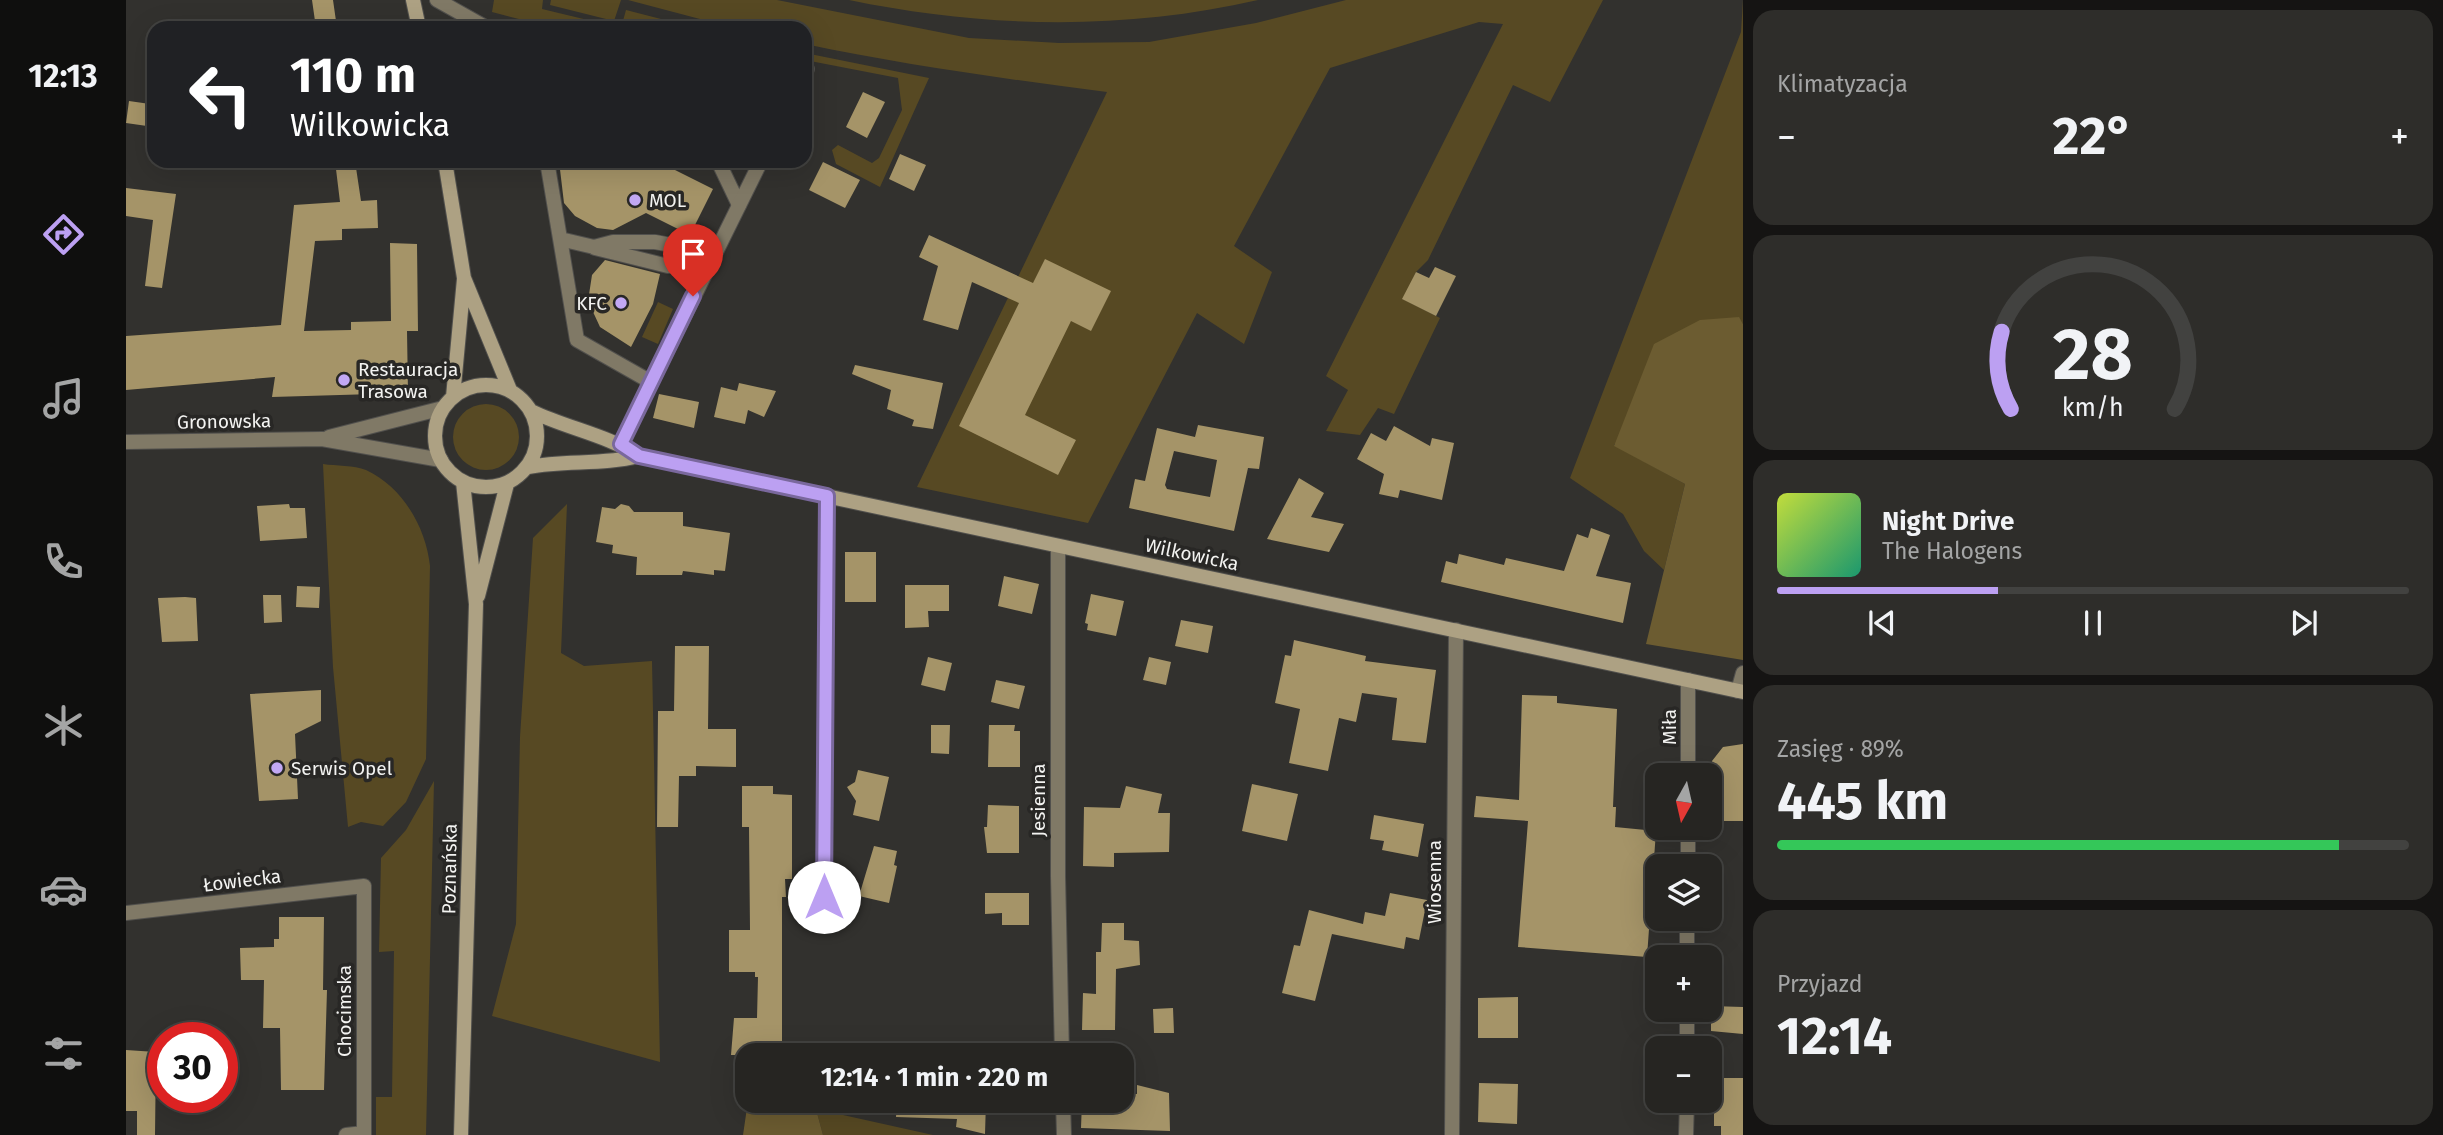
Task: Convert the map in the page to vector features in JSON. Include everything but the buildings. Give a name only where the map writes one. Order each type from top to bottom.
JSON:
[{"type":"main road","points":[[414,0],[418,21]]},
{"type":"main road","points":[[445,168],[464,278],[510,390],[531,411],[538,439],[528,467],[507,484],[485,488],[463,482],[441,460],[435,439],[448,403],[464,278]]},
{"type":"main road","points":[[448,403],[480,385],[510,390]]},
{"type":"main road","name":"Wilkowicka","points":[[531,411],[562,426],[621,444],[639,456],[1740,691]]},
{"type":"main road","name":"Wilkowicka","points":[[528,467],[558,461],[616,462],[639,456]]},
{"type":"main road","name":"Poznańska","points":[[461,1135],[476,604],[463,482]]},
{"type":"main road","name":"Poznańska","points":[[476,604],[507,484]]},
{"type":"street","points":[[437,0],[474,21]]},
{"type":"street","points":[[548,168],[577,340],[651,382]]},
{"type":"street","points":[[721,168],[739,205]]},
{"type":"street","points":[[621,444],[758,168]]},
{"type":"street","points":[[560,239],[668,266],[692,266],[714,253]]},
{"type":"street","points":[[594,247],[613,242],[655,242],[714,253]]},
{"type":"street","name":"Gronowska","points":[[322,439],[448,403]]},
{"type":"street","name":"Gronowska","points":[[126,442],[322,439],[441,460]]},
{"type":"street","points":[[824,897],[827,496]]},
{"type":"street","name":"Jesienna","points":[[1058,546],[1058,876],[1062,1043]]},
{"type":"street","name":"Wiosenna","points":[[1452,1135],[1456,630]]},
{"type":"street","points":[[1740,691],[1743,673]]},
{"type":"street","name":"Miła","points":[[1688,680],[1688,763]]},
{"type":"street","name":"Łowiecka","points":[[126,913],[364,886]]},
{"type":"street","name":"Chocimska","points":[[364,886],[364,1134]]},
{"type":"street","points":[[1063,1113],[1064,1135]]},
{"type":"street","points":[[1686,1113],[1686,1135]]},
{"type":"street","points":[[346,1135],[364,1134]]},
{"type":"shaded area","points":[[494,0],[543,0],[542,9],[592,21],[527,21],[492,12]]},
{"type":"shaded area","points":[[551,0],[621,0],[614,21],[550,5]]},
{"type":"shaded area","points":[[628,0],[777,0],[969,38],[1059,43],[1149,42],[1256,23],[1346,0],[1603,0],[1550,102],[1513,85],[1428,260],[1416,272],[1403,299],[1440,318],[1394,414],[1378,408],[1360,435],[1326,431],[1348,390],[1326,376],[1503,24],[1479,22],[1330,68],[1234,246],[1272,272],[1244,344],[1197,313],[1088,523],[917,487],[1107,92],[956,71],[812,45],[812,21],[708,21]]},
{"type":"shaded area","points":[[849,0],[1258,0],[1156,17],[1054,22],[951,16]]},
{"type":"shaded area","points":[[1743,0],[1743,324],[1738,317],[1614,445],[1685,484],[1664,570],[1644,551],[1623,514],[1570,478],[1741,32]]},
{"type":"shaded area","points":[[626,10],[669,21],[623,21]]},
{"type":"shaded area","points":[[812,54],[929,78],[880,187],[836,164],[832,150],[838,145],[872,163],[879,158],[902,110],[898,78],[812,61]]},
{"type":"shaded area","points":[[658,302],[673,309],[658,344],[642,337]]},
{"type":"shaded area","points":[[1739,317],[1743,324],[1743,660],[1646,644],[1685,484],[1614,446],[1654,344],[1700,320]]},
{"type":"shaded area","points":[[492,404],[510,413],[517,424],[517,450],[510,461],[499,468],[480,470],[462,461],[455,450],[453,431],[462,413],[473,406]]},
{"type":"shaded area","points":[[323,464],[361,468],[391,487],[418,523],[428,552],[430,566],[426,759],[406,802],[383,826],[361,822],[348,827],[333,667]]},
{"type":"shaded area","points":[[567,504],[561,653],[584,666],[652,661],[660,1062],[492,1016],[516,924],[520,737],[533,538]]},
{"type":"shaded area","points":[[434,781],[426,1135],[376,1135],[376,1097],[392,1097],[394,951],[379,952],[381,858],[406,830]]},
{"type":"shaded area","points":[[746,1113],[817,1113],[823,1135],[743,1135]]},
{"type":"shaded area","points":[[817,1113],[834,1113],[933,1135],[823,1135]]},
{"type":"place","name":"MOL","points":[[635,200]]},
{"type":"place","name":"KFC","points":[[621,303]]},
{"type":"place","name":"Restauracja Trasowa","points":[[344,380]]},
{"type":"place","name":"Serwis Opel","points":[[277,768]]},
{"type":"route","points":[[693,296],[621,444],[639,456],[827,496],[824,897]]}]
